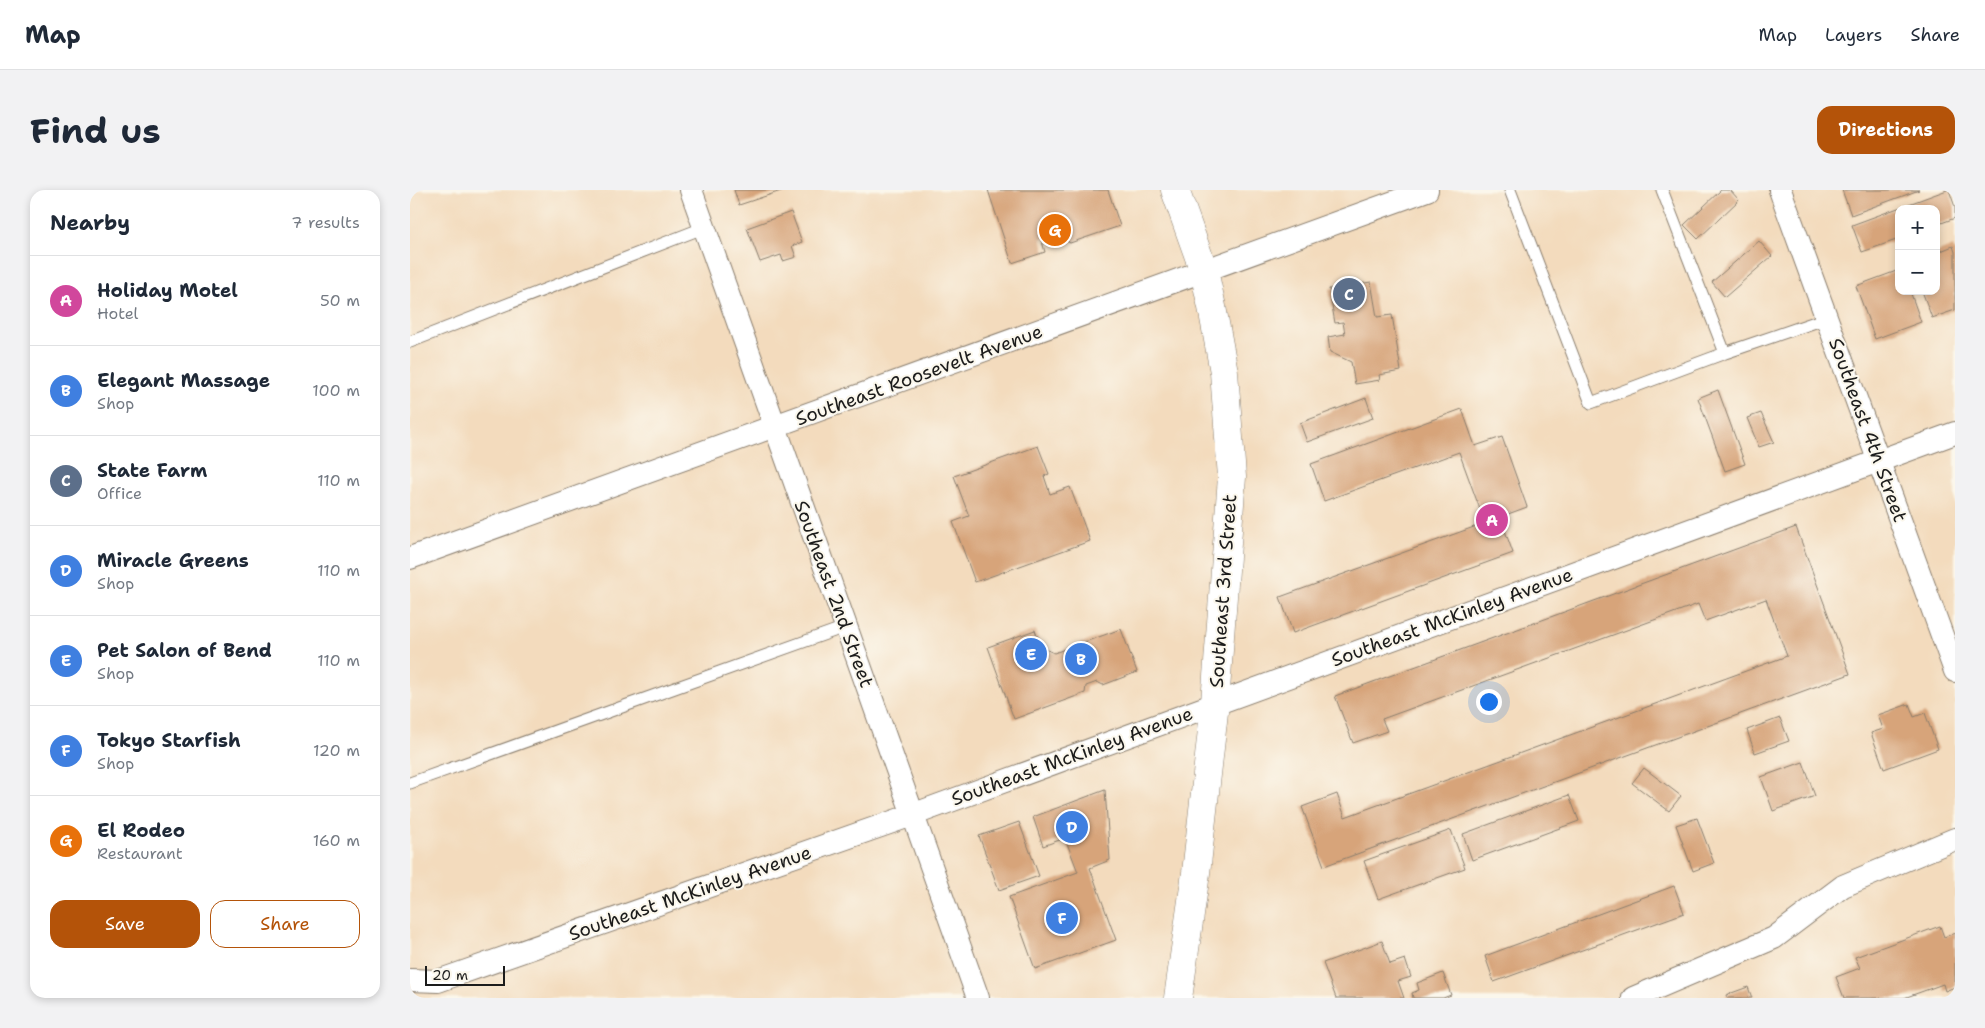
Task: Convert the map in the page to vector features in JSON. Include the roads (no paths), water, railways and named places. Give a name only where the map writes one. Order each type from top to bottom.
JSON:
[{"type":"main road","name":"Southeast 3rd Street","points":[[1175,190],[1204,271],[1224,372],[1232,477],[1215,704],[1196,873],[1178,998]]},
{"type":"street","name":"Southeast 2nd Street","points":[[691,190],[978,998]]},
{"type":"street","name":"Southeast Roosevelt Avenue","points":[[410,558],[1426,190]]},
{"type":"street","name":"Southeast 4th Street","points":[[1780,190],[1953,660]]},
{"type":"street","name":"Southeast McKinley Avenue","points":[[410,980],[438,981],[912,815],[1955,433]]},
{"type":"street","points":[[1633,998],[1774,938],[1843,886],[1955,839]]},
{"type":"lane","points":[[1510,190],[1591,402],[1827,318]]},
{"type":"lane","points":[[1662,190],[1725,353]]},
{"type":"lane","points":[[410,342],[703,228]]},
{"type":"lane","points":[[410,783],[845,627]]},
{"type":"place","name":"El Rodeo","points":[[1055,230]]},
{"type":"place","name":"State Farm","points":[[1349,294]]},
{"type":"place","name":"Holiday Motel","points":[[1492,520]]},
{"type":"place","name":"Pet Salon of Bend","points":[[1031,654]]},
{"type":"place","name":"Elegant Massage","points":[[1081,659]]},
{"type":"place","name":"Miracle Greens","points":[[1072,827]]},
{"type":"place","name":"Tokyo Starfish","points":[[1062,918]]}]
